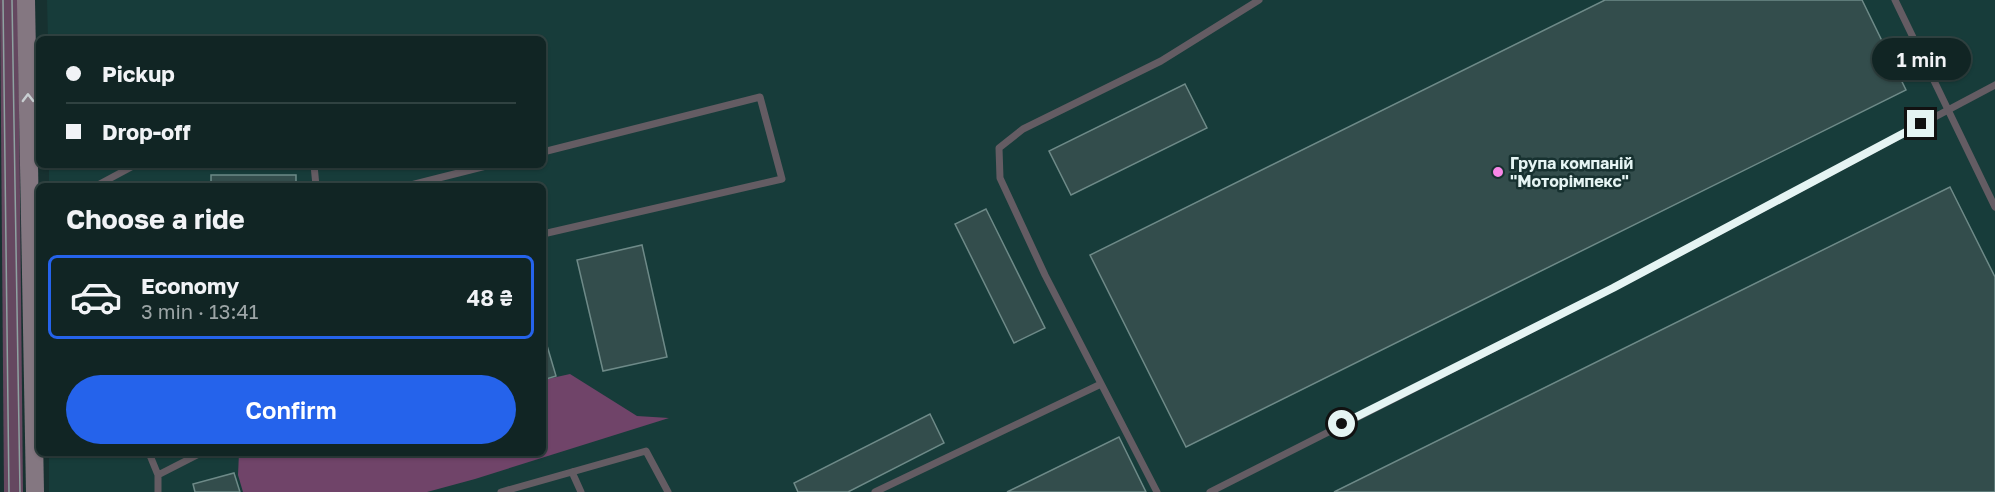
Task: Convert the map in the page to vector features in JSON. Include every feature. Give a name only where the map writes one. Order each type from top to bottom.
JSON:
[{"type":"main road","points":[[26,0],[35,492]]},
{"type":"lane","points":[[1156,492],[1046,275],[1000,178],[999,148],[1023,129],[1161,61],[1259,0]]},
{"type":"lane","points":[[1895,0],[1995,207]]},
{"type":"lane","points":[[1210,492],[1613,288],[1995,85]]},
{"type":"lane","points":[[546,151],[760,97],[782,179],[546,233]]},
{"type":"lane","points":[[102,183],[129,168]]},
{"type":"lane","points":[[314,168],[316,183]]},
{"type":"lane","points":[[419,183],[478,168]]},
{"type":"lane","points":[[875,492],[1101,384]]},
{"type":"lane","points":[[501,492],[646,451],[668,492]]},
{"type":"lane","points":[[149,456],[158,475],[158,492]]},
{"type":"lane","points":[[158,475],[195,456]]},
{"type":"lane","points":[[572,472],[581,492]]},
{"type":"shaded area","points":[[0,0],[18,0],[23,492],[4,492]]},
{"type":"shaded area","points":[[47,0],[1995,0],[1995,492],[49,492],[49,456],[546,456],[546,183],[49,183],[49,168],[546,168],[546,36],[48,36]]},
{"type":"shaded area","points":[[570,374],[637,416],[669,418],[475,479],[427,492],[243,492],[238,475],[239,456],[546,456],[546,379]]},
{"type":"building","name":"Група компаній \"Моторімпекс\"","points":[[1605,0],[1862,0],[1906,90],[1186,447],[1090,255]]},
{"type":"building","points":[[1185,84],[1207,128],[1071,195],[1049,151]]},
{"type":"building","points":[[211,175],[296,175],[296,183],[211,183]]},
{"type":"building","points":[[1950,187],[1995,277],[1995,492],[1334,492]]},
{"type":"building","points":[[986,209],[1045,328],[1014,343],[955,224]]},
{"type":"building","points":[[642,245],[667,357],[603,371],[577,260]]},
{"type":"building","points":[[546,342],[556,376],[546,379]]},
{"type":"building","points":[[930,414],[944,443],[848,492],[798,492],[794,483]]},
{"type":"building","points":[[1119,437],[1146,492],[1007,492]]},
{"type":"building","points":[[234,473],[240,492],[195,492],[193,484]]},
{"type":"tram line","points":[[3,0],[9,492]]},
{"type":"tram line","points":[[12,0],[20,492]]},
{"type":"place","name":"Група компаній \"Моторімпекс\"","points":[[1498,172]]},
{"type":"route","points":[[1342,424],[1613,288],[1921,124]]}]
